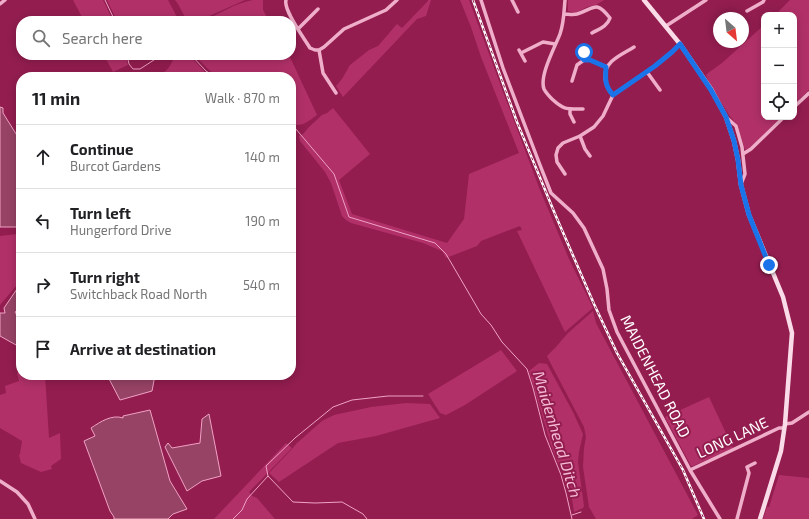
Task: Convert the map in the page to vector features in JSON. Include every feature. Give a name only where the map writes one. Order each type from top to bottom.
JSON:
[{"type":"main road","points":[[644,0],[680,44],[711,90],[726,117],[734,141],[741,185],[749,215],[783,297],[792,333],[781,451],[760,519]]},
{"type":"street","points":[[0,4],[5,0]]},
{"type":"street","points":[[286,0],[285,4],[290,16]]},
{"type":"street","points":[[296,26],[310,48],[319,50],[344,29],[386,10],[397,0]]},
{"type":"street","name":"MAIDENHEAD ROAD","points":[[481,0],[504,68],[551,192],[573,213],[584,228],[603,269],[609,310],[617,332],[690,470],[720,519]]},
{"type":"street","points":[[512,0],[518,12]]},
{"type":"street","points":[[565,0],[560,34],[555,44],[543,84],[548,95],[561,107],[570,109],[583,108]]},
{"type":"street","points":[[666,26],[706,0]]},
{"type":"street","points":[[747,11],[764,0]]},
{"type":"street","points":[[564,14],[576,15],[592,7],[599,7],[604,10],[612,18],[608,24],[598,32],[592,33]]},
{"type":"street","points":[[298,29],[315,10]]},
{"type":"street","points":[[526,61],[520,52],[543,42],[555,44]]},
{"type":"street","points":[[565,174],[557,162],[556,155],[558,148],[562,143],[580,136],[594,127],[603,116],[613,95],[647,72],[680,44]]},
{"type":"street","points":[[613,95],[608,90],[606,83],[606,67],[631,47]]},
{"type":"street","points":[[584,60],[583,57],[586,48]]},
{"type":"street","points":[[319,50],[323,73],[336,94]]},
{"type":"street","points":[[572,81],[577,65],[584,60],[590,60],[606,67]]},
{"type":"street","points":[[647,72],[660,90]]},
{"type":"street","points":[[573,77],[578,78]]},
{"type":"street","points":[[797,105],[809,93]]},
{"type":"street","points":[[570,109],[570,114],[574,122]]},
{"type":"street","points":[[726,117],[736,126],[743,154],[745,174],[741,185]]},
{"type":"street","points":[[743,154],[751,150],[781,120]]},
{"type":"street","points":[[580,136],[585,149],[590,156]]},
{"type":"street","name":"LONG LANE","points":[[690,470],[792,423],[809,412]]},
{"type":"street","points":[[737,519],[749,473],[745,468],[755,463]]},
{"type":"street","points":[[0,481],[17,492],[28,504],[35,519]]},
{"type":"shaded area","points":[[73,0],[103,0],[111,16],[81,16]]},
{"type":"shaded area","points":[[107,0],[168,0],[176,16],[115,16]]},
{"type":"shaded area","points":[[175,0],[245,0],[209,16],[184,16]]},
{"type":"shaded area","points":[[263,0],[263,10],[266,16],[214,16],[234,6],[247,1]]},
{"type":"shaded area","points":[[428,0],[431,0],[426,16],[417,19],[343,97],[336,86],[350,65],[369,50],[378,46],[397,24],[402,28]]},
{"type":"shaded area","points":[[460,0],[469,0],[540,190],[569,259],[593,308],[565,332],[517,231],[522,230],[520,226],[481,241],[477,246],[446,258],[442,251],[423,243],[351,223],[342,216],[331,183],[325,172],[300,141],[299,136],[303,134],[322,115],[333,108],[370,154],[339,180],[352,214],[447,243],[464,219],[469,174],[519,153]]},
{"type":"shaded area","points":[[568,0],[604,0],[596,5],[587,7],[575,13],[568,11]]},
{"type":"shaded area","points":[[790,0],[809,0],[809,90],[797,101],[797,12],[778,12]]},
{"type":"shaded area","points":[[761,28],[761,120],[778,120],[750,148],[745,150],[738,126],[729,115],[706,75],[739,48],[749,48],[749,39]]},
{"type":"shaded area","points":[[107,60],[126,60],[128,65],[113,72]]},
{"type":"shaded area","points":[[173,60],[194,60],[205,72],[164,72]]},
{"type":"shaded area","points":[[199,60],[291,60],[317,115],[308,122],[296,125],[296,72],[212,72]]},
{"type":"shaded area","points":[[0,107],[3,108],[3,113],[16,134],[16,227],[0,227]]},
{"type":"shaded area","points":[[16,234],[16,286],[0,305],[0,236]]},
{"type":"shaded area","points":[[16,290],[16,345],[0,336],[0,313],[5,313],[4,308]]},
{"type":"shaded area","points":[[593,311],[596,323],[698,515],[692,519],[596,519],[589,507],[583,467],[586,437],[584,427],[547,356],[568,333]]},
{"type":"shaded area","points":[[501,350],[517,371],[465,405],[446,415],[440,413],[428,394]]},
{"type":"shaded area","points":[[539,363],[547,364],[583,434],[578,462],[584,506],[583,508],[574,512],[572,499],[551,445],[529,371]]},
{"type":"shaded area","points":[[45,380],[49,438],[60,433],[61,459],[51,466],[52,469],[41,472],[21,463],[19,455],[22,441],[0,428],[0,395],[6,393],[5,386],[19,381]]},
{"type":"shaded area","points":[[110,380],[154,380],[152,391],[120,400]]},
{"type":"shaded area","points":[[709,397],[733,448],[691,466],[665,417]]},
{"type":"shaded area","points":[[406,403],[430,404],[440,418],[376,436],[338,443],[279,482],[269,473],[297,443],[322,421],[334,415],[371,407]]},
{"type":"shaded area","points":[[150,410],[170,481],[187,509],[173,514],[168,519],[114,519],[84,441],[95,436],[91,428],[102,421],[115,417],[123,418],[123,416]]},
{"type":"shaded area","points":[[209,414],[221,476],[202,481],[187,491],[165,447],[168,443],[172,448],[200,443],[202,419]]},
{"type":"shaded area","points":[[286,443],[292,448],[249,492],[252,496],[257,498],[275,519],[214,519]]},
{"type":"shaded area","points":[[779,475],[809,478],[809,519],[763,519],[767,507],[769,507]]},
{"type":"waterway","points":[[105,0],[113,16]]},
{"type":"waterway","points":[[128,60],[133,69],[140,69],[154,60]]},
{"type":"waterway","name":"Maidenhead Ditch","points":[[196,60],[208,72]]},
{"type":"waterway","name":"Maidenhead Ditch","points":[[296,129],[334,174],[349,217],[435,243],[446,254],[481,314],[491,325],[502,342],[527,369],[545,435],[561,475],[572,519]]},
{"type":"waterway","points":[[268,476],[266,466],[295,438],[333,407],[352,400],[388,396],[423,396]]},
{"type":"waterway","points":[[233,519],[242,510],[247,499],[268,476],[293,502],[342,502],[363,514],[367,519]]},
{"type":"waterway","name":"Maidenhead Ditch","points":[[572,515],[581,512]]},
{"type":"railway","points":[[473,0],[517,122],[594,304],[617,353],[683,470],[704,519]]},
{"type":"route","points":[[584,52],[584,60],[590,60],[606,67],[606,83],[608,90],[613,95],[655,66],[680,44],[711,90],[726,117],[734,141],[741,185],[749,215],[769,265]]}]
